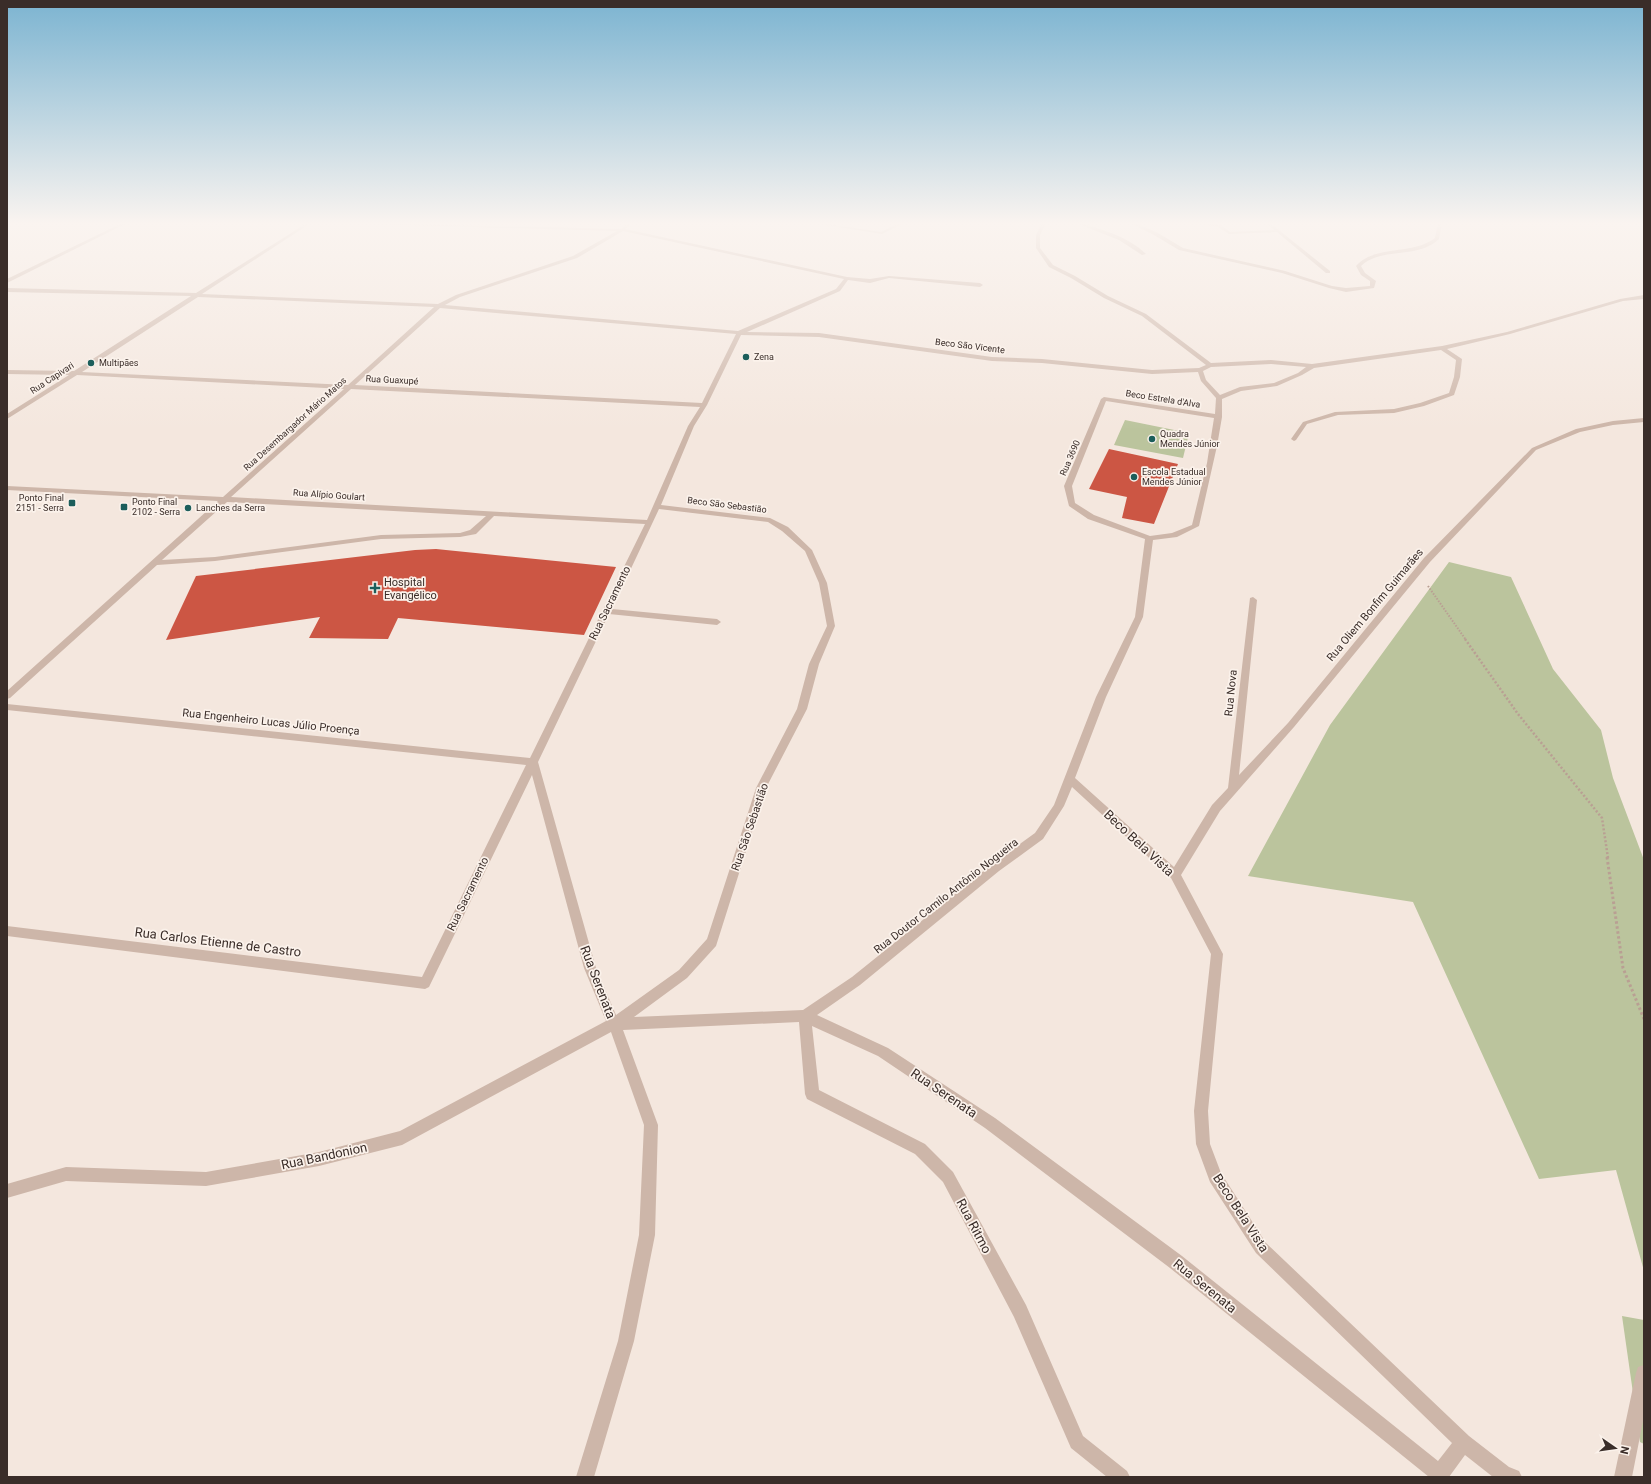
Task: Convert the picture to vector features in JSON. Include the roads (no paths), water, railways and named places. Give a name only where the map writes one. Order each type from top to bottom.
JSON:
[{"type":"street","name":"Beco São Vicente","points":[[92,292],[196,295],[439,306],[739,332],[819,335],[992,359],[1042,361],[1152,372],[1200,370]]},
{"type":"street","name":"Rua Capivari","points":[[7,417],[200,292]]},
{"type":"street","name":"Rua Desembargador Mário Matos","points":[[7,696],[439,306],[458,296],[469,292]]},
{"type":"street","points":[[739,332],[833,292]]},
{"type":"street","points":[[1098,292],[1144,315],[1210,365]]},
{"type":"street","points":[[1149,538],[1174,534],[1195,526],[1202,499],[1218,417],[1219,398],[1203,380],[1200,370],[1210,365],[1271,362],[1312,366],[1442,348],[1508,333],[1622,300],[1644,296]]},
{"type":"street","name":"Rua Sacramento","points":[[425,983],[650,522],[691,426],[704,405],[739,332]]},
{"type":"street","points":[[1294,439],[1305,423],[1338,413],[1394,411],[1422,405],[1452,394],[1457,377],[1459,359],[1442,348]]},
{"type":"street","points":[[1219,398],[1240,389],[1276,385],[1300,374],[1312,366]]},
{"type":"street","name":"Rua Guaxupé","points":[[7,372],[75,373],[351,386],[704,405]]},
{"type":"street","name":"Beco Estrela d'Alva","points":[[1104,399],[1218,417]]},
{"type":"street","name":"Rua 3690","points":[[1104,399],[1068,486],[1072,504],[1091,517],[1149,538]]},
{"type":"street","name":"Rua Oliem Bonfim Guimarães","points":[[1174,875],[1216,808],[1291,725],[1418,571],[1534,449],[1578,430],[1613,423],[1644,420]]},
{"type":"street","name":"Rua Alípio Goulart","points":[[7,488],[227,498],[491,515],[650,522]]},
{"type":"street","name":"Beco São Sebastião","points":[[656,507],[770,520],[785,529],[808,550]]},
{"type":"street","points":[[154,563],[230,557],[381,537],[460,535],[473,532],[491,515]]},
{"type":"street","name":"Rua Doutor Camilo Antônio Nogueira","points":[[805,1016],[856,981],[995,868],[1039,836],[1059,806],[1101,697],[1139,617],[1149,538]]},
{"type":"street","name":"Rua São Sebastião","points":[[614,1024],[683,974],[712,942],[761,788],[802,709],[814,664],[831,626],[823,583],[808,550]]},
{"type":"street","name":"Rua Nova","points":[[1234,787],[1253,600]]},
{"type":"street","points":[[606,611],[717,622]]},
{"type":"street","name":"Rua Engenheiro Lucas Júlio Proença","points":[[7,707],[533,762]]},
{"type":"street","name":"Rua Serenata","points":[[533,762],[590,968],[614,1024],[805,1016],[883,1052],[990,1123],[1176,1262],[1439,1476]]},
{"type":"street","name":"Beco Bela Vista","points":[[1070,779],[1174,875],[1217,954],[1201,1111],[1203,1144],[1215,1177],[1261,1248],[1463,1442],[1508,1476]]},
{"type":"street","name":"Rua Carlos Etienne de Castro","points":[[7,931],[425,983]]},
{"type":"street","name":"Rua Ritmo","points":[[805,1016],[812,1094],[920,1149],[948,1177],[1020,1311],[1077,1442],[1120,1477]]},
{"type":"street","points":[[585,1477],[626,1341],[646,1235],[651,1125],[614,1024]]},
{"type":"street","name":"Rua Bandonion","points":[[7,1190],[66,1174],[206,1179],[319,1159],[402,1138],[614,1024]]},
{"type":"street","points":[[1622,1477],[1644,1373]]},
{"type":"street","points":[[1439,1476],[1463,1442]]},
{"type":"place","name":"Zena","points":[[746,357]]},
{"type":"place","name":"Multipães","points":[[91,363]]},
{"type":"place","name":"Quadra Mendes Júnior","points":[[1152,439]]},
{"type":"place","name":"Escola Estadual Mendes Júnior","points":[[1134,477]]},
{"type":"place","name":"Ponto Final 2151 - Serra","points":[[72,503]]},
{"type":"place","name":"Ponto Final 2102 - Serra","points":[[124,507]]},
{"type":"place","name":"Lanches da Serra","points":[[188,508]]},
{"type":"place","name":"Hospital Evangélico","points":[[375,588]]}]
